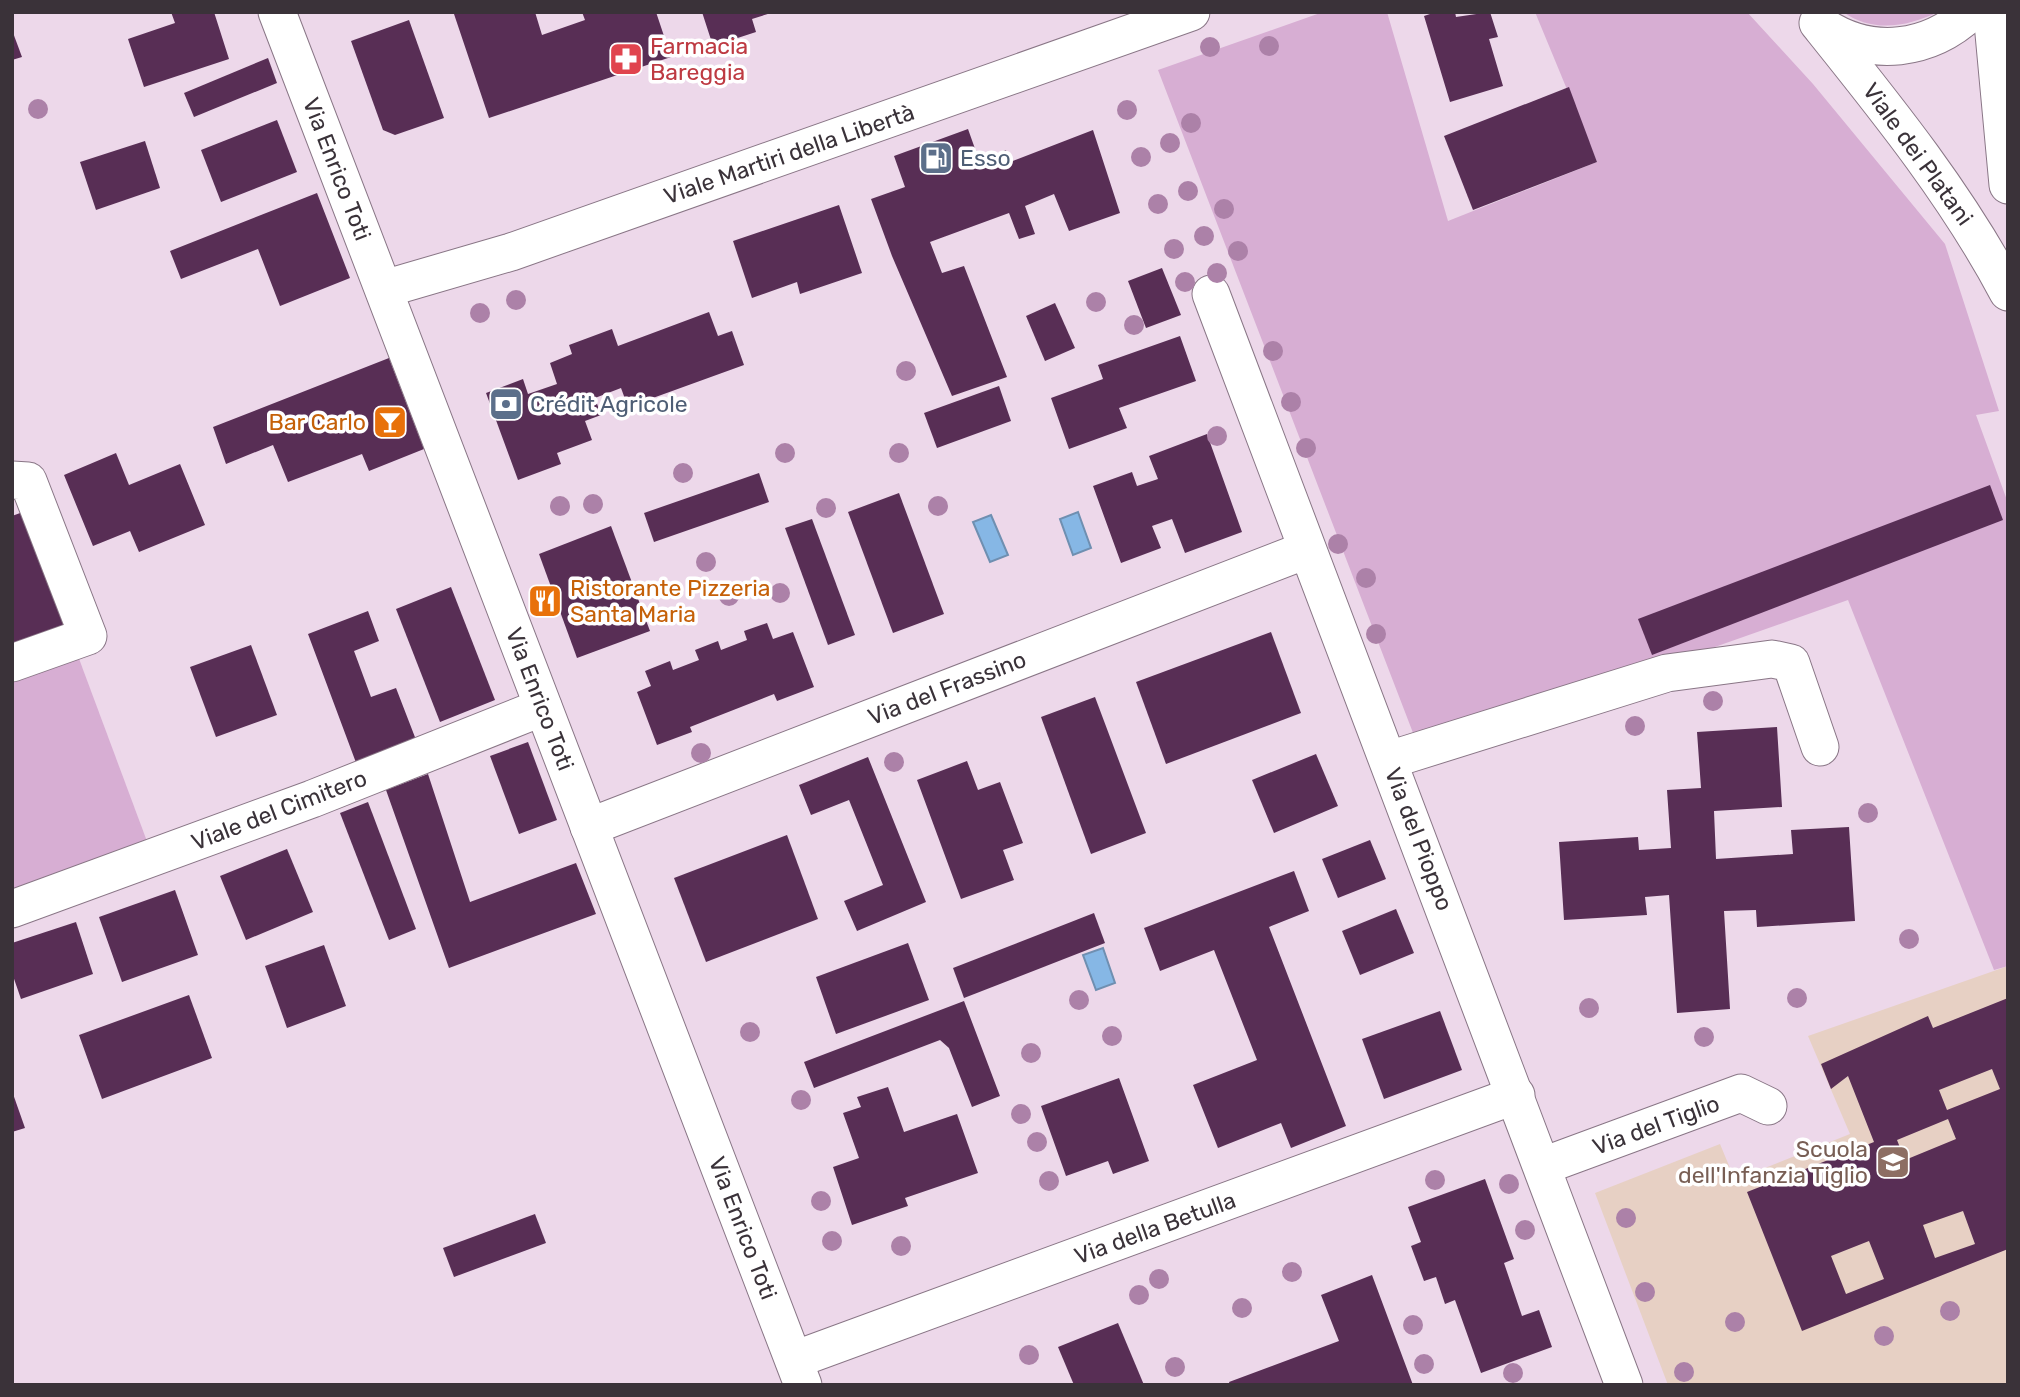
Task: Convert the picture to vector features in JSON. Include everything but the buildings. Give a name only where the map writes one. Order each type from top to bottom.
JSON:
[{"type":"street","name":"Via Enrico Toti","points":[[277,12],[798,1373]]},
{"type":"street","name":"Viale Martiri della Libertà","points":[[384,289],[511,252],[1191,12]]},
{"type":"street","points":[[1813,18],[1840,37],[1887,48],[1928,41],[1971,12]]},
{"type":"street","points":[[1992,12],[2008,185]]},
{"type":"street","name":"Viale dei Platani","points":[[1813,18],[1931,169],[1979,238],[2008,292]]},
{"type":"street","name":"Via del Pioppo","points":[[1211,294],[1624,1385]]},
{"type":"street","points":[[12,480],[28,481],[88,636],[12,663]]},
{"type":"street","name":"Via del Frassino","points":[[589,827],[1306,550]]},
{"type":"street","points":[[1389,760],[1667,673],[1772,659],[1791,663],[1820,747]]},
{"type":"street","name":"Viale del Cimitero","points":[[12,909],[313,799],[543,707]]},
{"type":"street","name":"Via del Tiglio","points":[[1543,1167],[1741,1093],[1768,1106]]},
{"type":"street","name":"Via della Betulla","points":[[798,1373],[1516,1095]]},
{"type":"shaded area","points":[[1323,12],[1387,12],[1448,221],[1597,162],[1535,12],[1747,12],[1813,84],[1945,244],[1999,411],[1976,415],[2008,503],[2008,966],[1994,970],[1848,600],[1420,751],[1158,70]]},
{"type":"shaded area","points":[[1843,12],[1938,12],[1890,26],[1866,23]]},
{"type":"shaded area","points":[[78,656],[148,844],[12,894],[12,680]]},
{"type":"shaded area","name":"Scuola dell'Infanzia Tiglio","points":[[2008,966],[2008,1385],[1668,1385],[1595,1193],[1720,1144],[1735,1180],[1850,1134],[1808,1036]]},
{"type":"water","points":[[1078,512],[1091,548],[1073,555],[1060,519]]},
{"type":"water","points":[[991,515],[1008,555],[990,562],[973,522]]},
{"type":"water","points":[[1103,948],[1115,983],[1096,990],[1083,955]]},
{"type":"place","name":"Farmacia Bareggia","points":[[626,59]]},
{"type":"place","name":"Esso","points":[[936,158]]},
{"type":"place","name":"Crédit Agricole","points":[[506,404]]},
{"type":"place","name":"Bar Carlo","points":[[390,422]]},
{"type":"place","name":"Ristorante Pizzeria Santa Maria","points":[[545,601]]},
{"type":"place","name":"Scuola dell'Infanzia Tiglio","points":[[1893,1162]]}]
